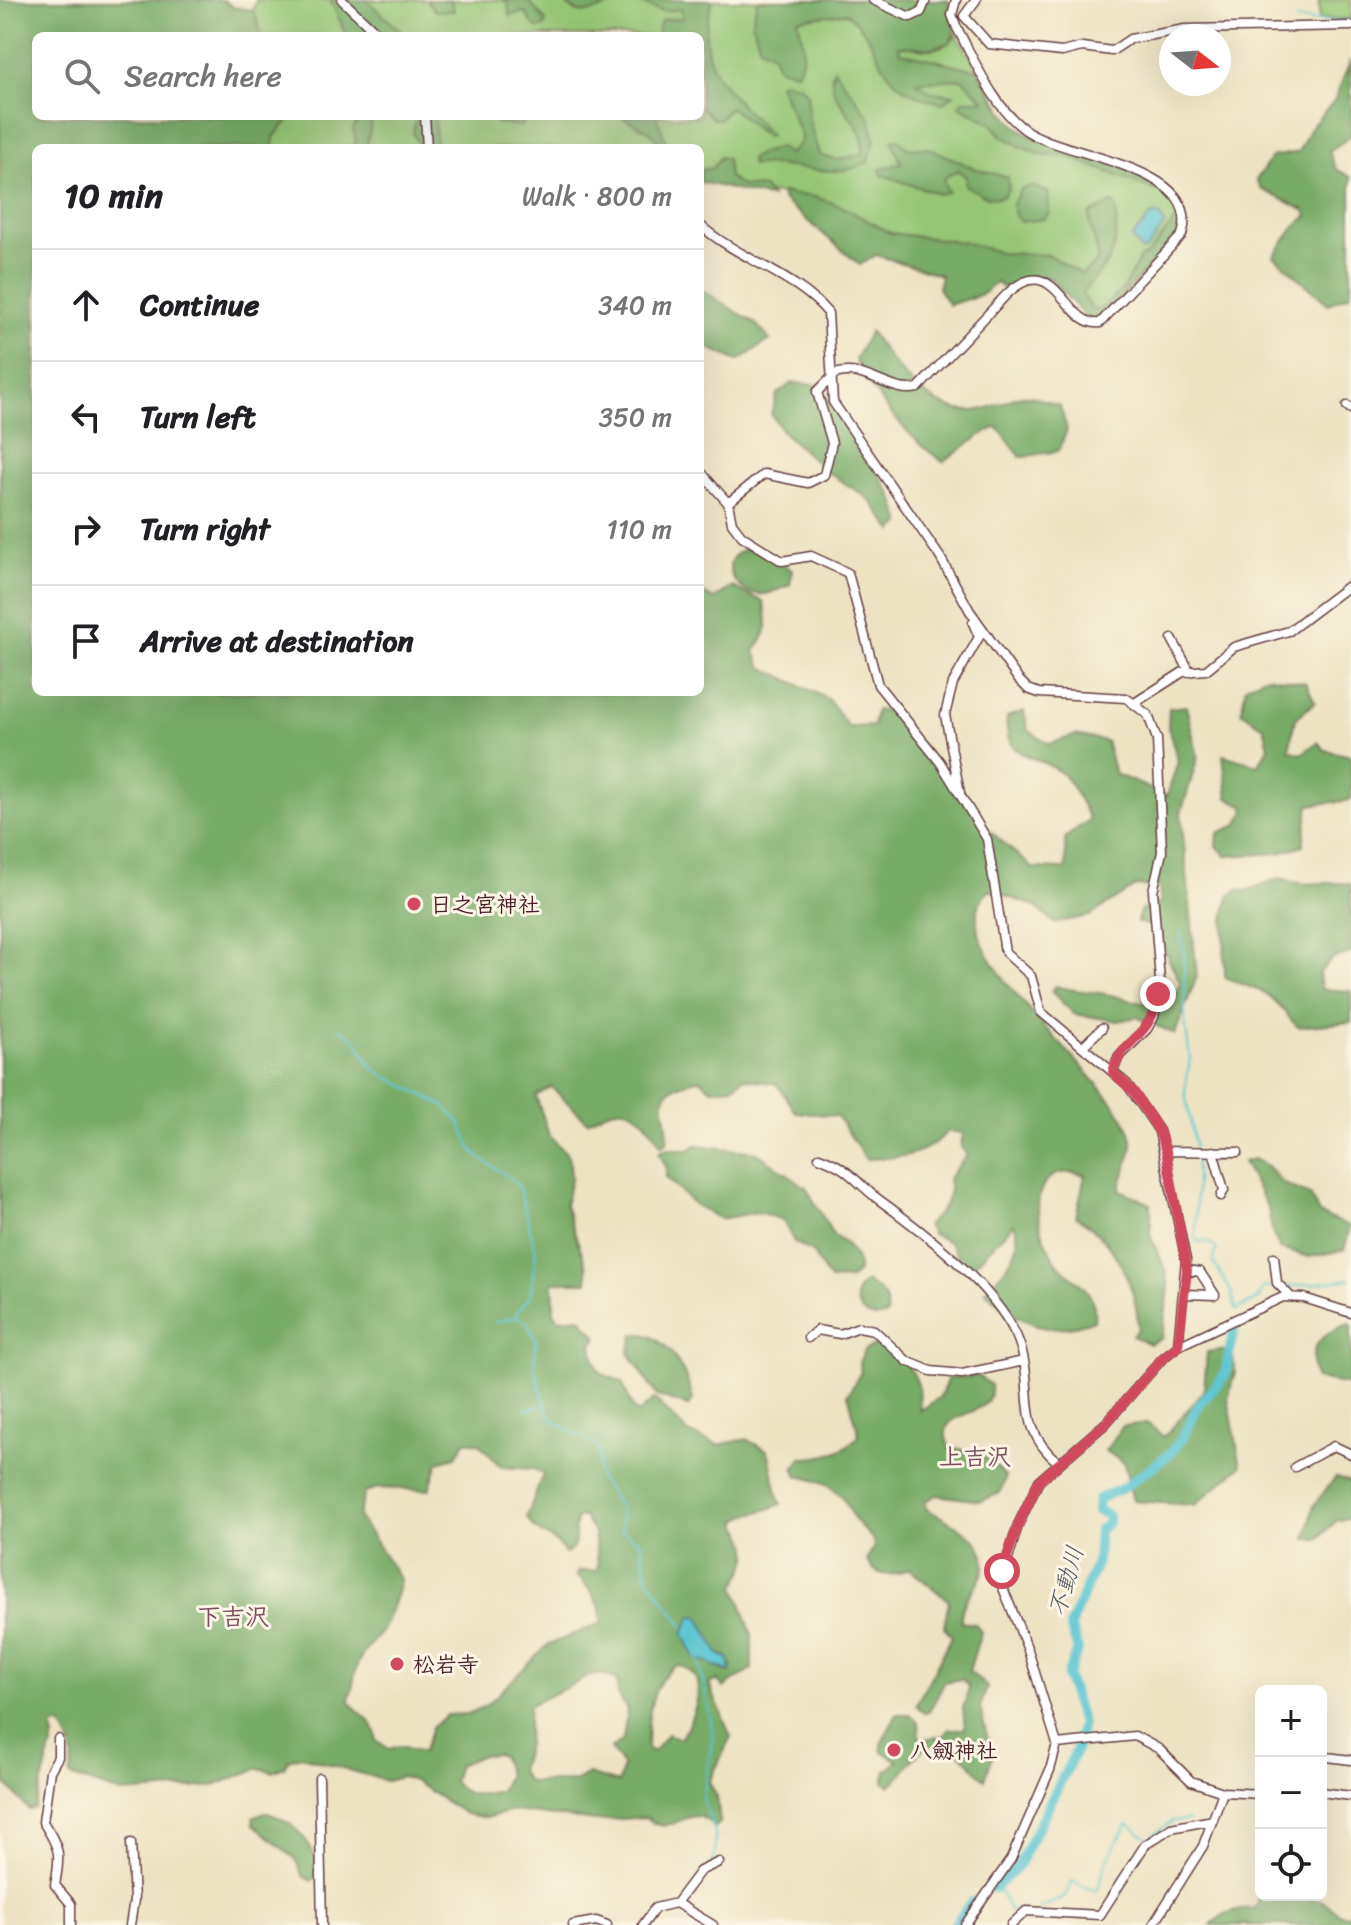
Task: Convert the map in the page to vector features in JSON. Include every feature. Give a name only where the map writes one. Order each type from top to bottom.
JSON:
[{"type":"street","points":[[342,0],[376,32]]},
{"type":"street","points":[[873,0],[910,17],[921,12],[926,0]]},
{"type":"street","points":[[728,503],[764,474],[808,483],[824,475],[832,443],[827,417],[817,392],[830,377],[845,371],[880,379],[904,390],[918,388],[1007,294],[1024,282],[1042,281],[1052,286],[1084,320],[1100,323],[1183,231],[1183,207],[1173,191],[1116,162],[1040,139],[1012,119],[994,94],[952,15],[954,0]]},
{"type":"street","points":[[976,0],[964,16],[989,44],[1062,52],[1082,47],[1112,51],[1130,39],[1196,28],[1351,26]]},
{"type":"street","points":[[425,120],[427,144]]},
{"type":"street","points":[[704,228],[725,245],[811,295],[828,313],[833,402],[940,557],[970,611],[1028,689],[1122,697],[1136,702],[1151,721],[1157,739],[1162,852],[1153,891],[1160,981],[1154,1017],[1147,1029],[1118,1058],[1113,1072]]},
{"type":"street","points":[[704,476],[728,503],[732,523],[742,536],[782,561],[811,556],[846,570],[878,685],[940,762],[990,849],[1005,952],[1031,976],[1041,1012],[1084,1045],[1094,1058],[1133,1091],[1159,1131],[1166,1151],[1187,1270],[1178,1346]]},
{"type":"street","points":[[1136,702],[1176,676],[1206,670],[1239,645],[1289,631],[1351,584]]},
{"type":"street","points":[[961,798],[945,715],[953,683],[979,637],[979,630],[967,614],[970,611]]},
{"type":"street","points":[[1172,639],[1190,672]]},
{"type":"street","points":[[1084,1045],[1102,1028]]},
{"type":"street","points":[[1166,1151],[1238,1152]]},
{"type":"street","points":[[1213,1151],[1224,1190],[1221,1196]]},
{"type":"street","points":[[819,1157],[850,1171],[875,1197],[924,1231],[958,1264],[1016,1334],[1024,1361],[1034,1437],[1059,1463]]},
{"type":"street","points":[[1274,1257],[1277,1283],[1291,1297]]},
{"type":"street","points":[[1184,1294],[1215,1295],[1200,1272],[1187,1270]]},
{"type":"street","points":[[965,1925],[1011,1859],[1062,1743],[1001,1583],[1005,1560],[1031,1494],[1059,1463],[1106,1423],[1162,1359],[1178,1346],[1276,1299],[1291,1297],[1351,1313]]},
{"type":"street","points":[[808,1338],[817,1330],[840,1334],[868,1327],[882,1334],[916,1367],[945,1373],[962,1374],[1024,1361]]},
{"type":"street","points":[[1295,1467],[1319,1451],[1334,1446],[1351,1454]]},
{"type":"street","points":[[1062,1743],[1126,1735],[1148,1740],[1191,1781],[1223,1792],[1255,1794]]},
{"type":"street","points":[[58,1739],[58,1757],[50,1771],[43,1822],[61,1857],[55,1885],[71,1904],[71,1925]]},
{"type":"street","points":[[1327,1757],[1351,1760]]},
{"type":"street","points":[[319,1778],[322,1925]]},
{"type":"street","points":[[1153,1925],[1203,1846],[1223,1792]]},
{"type":"street","points":[[1327,1793],[1351,1796]]},
{"type":"street","points":[[1011,1925],[1026,1911],[1100,1915],[1136,1854],[1145,1845],[1171,1828],[1213,1820]]},
{"type":"street","points":[[130,1925],[134,1900],[131,1843]]},
{"type":"street","points":[[643,1925],[655,1908],[676,1903],[700,1871],[719,1862]]},
{"type":"street","points":[[676,1903],[713,1925]]},
{"type":"street","points":[[573,1925],[596,1921],[607,1925]]},
{"type":"green space","points":[[0,0],[224,0],[233,7],[253,10],[261,32],[32,32],[32,120],[289,120],[274,137],[273,144],[32,144],[32,696],[704,696],[704,593],[714,599],[732,587],[763,601],[767,628],[754,651],[762,667],[828,699],[848,727],[873,726],[876,710],[893,711],[997,837],[1032,868],[1066,869],[1065,838],[1090,819],[1063,775],[1017,750],[1007,732],[1007,717],[1024,711],[1028,730],[1049,744],[1076,735],[1106,741],[1115,774],[1167,796],[1178,761],[1168,728],[1169,708],[1186,706],[1198,757],[1181,813],[1197,976],[1175,1034],[1137,1017],[1118,1021],[1074,1014],[1051,991],[1056,986],[1169,1007],[1181,984],[1165,952],[1161,929],[1137,922],[1141,909],[1161,903],[1159,887],[1136,886],[1089,916],[1054,923],[1035,906],[989,890],[977,916],[984,947],[1006,981],[1123,1117],[1132,1147],[1120,1190],[1151,1204],[1151,1238],[1166,1270],[1169,1288],[1162,1338],[1149,1344],[1132,1336],[1138,1329],[1137,1313],[1121,1265],[1101,1237],[1076,1217],[1085,1175],[1065,1173],[1051,1177],[1042,1187],[1038,1201],[1039,1217],[1049,1250],[1058,1264],[1091,1297],[1094,1320],[1062,1328],[1048,1327],[1009,1312],[985,1291],[1005,1269],[1015,1252],[1017,1234],[1014,1224],[974,1265],[961,1261],[949,1242],[932,1234],[927,1225],[945,1205],[949,1193],[948,1179],[967,1155],[961,1147],[963,1133],[948,1131],[930,1146],[911,1154],[866,1159],[837,1116],[796,1112],[777,1084],[744,1078],[733,1087],[711,1089],[700,1079],[682,1084],[665,1095],[667,1143],[661,1145],[639,1115],[622,1109],[612,1110],[588,1122],[551,1087],[536,1096],[549,1135],[567,1154],[570,1163],[571,1179],[565,1205],[587,1268],[587,1282],[553,1282],[554,1313],[559,1319],[580,1317],[597,1337],[592,1345],[597,1367],[603,1374],[622,1382],[633,1409],[638,1413],[655,1399],[688,1433],[718,1445],[746,1439],[768,1451],[781,1504],[737,1522],[746,1540],[748,1554],[735,1586],[752,1635],[752,1669],[723,1688],[717,1680],[709,1684],[731,1737],[709,1782],[717,1797],[720,1823],[715,1827],[696,1816],[665,1826],[646,1817],[597,1821],[512,1811],[486,1818],[465,1814],[414,1781],[402,1777],[386,1781],[302,1756],[288,1760],[284,1767],[273,1772],[259,1768],[213,1786],[121,1793],[70,1776],[72,1749],[60,1724],[52,1727],[54,1738],[35,1808],[29,1810],[6,1784],[5,1770],[0,1768]],"holes":[[[465,1441],[479,1443],[501,1467],[534,1469],[543,1474],[527,1517],[535,1529],[557,1543],[565,1554],[575,1542],[577,1518],[584,1517],[594,1533],[598,1565],[596,1571],[579,1571],[577,1576],[595,1597],[602,1623],[548,1645],[487,1705],[468,1714],[447,1715],[432,1727],[423,1752],[400,1746],[389,1749],[376,1740],[373,1726],[349,1699],[358,1664],[383,1628],[400,1579],[358,1516],[365,1493],[377,1488],[429,1490],[438,1462],[456,1457]],[[688,1640],[713,1646],[719,1654],[727,1657],[732,1666],[730,1673],[695,1657]],[[678,1665],[689,1670],[695,1678],[698,1687],[695,1709],[680,1739],[667,1734],[653,1752],[647,1748],[652,1701],[661,1680]],[[603,1674],[617,1680],[618,1694],[627,1710],[623,1740],[611,1749],[623,1766],[618,1783],[588,1774],[576,1781],[528,1782],[520,1771],[527,1744],[529,1706],[588,1676]],[[497,1754],[502,1757],[508,1775],[500,1791],[480,1794],[463,1791],[453,1781],[458,1765],[482,1755]]]},
{"type":"green space","points":[[256,0],[331,0],[336,11],[354,0],[781,0],[838,7],[913,47],[928,49],[943,46],[957,35],[1011,123],[1048,145],[1154,184],[1178,201],[1180,232],[1112,310],[1088,319],[1050,278],[1032,277],[893,237],[816,197],[767,193],[714,178],[704,179],[704,144],[273,144],[273,137],[288,120],[704,120],[704,32],[261,32],[253,10]]},
{"type":"green space","points":[[331,0],[366,0],[402,32],[366,32],[344,32]]},
{"type":"green space","points":[[427,0],[451,0],[454,11],[435,11]]},
{"type":"green space","points":[[503,0],[528,0],[546,21],[544,27],[536,28],[524,12],[509,16],[508,3]]},
{"type":"green space","points":[[562,0],[713,0],[706,43],[710,61],[728,91],[770,136],[766,137],[730,107],[720,119],[713,119],[704,110],[704,32],[691,29],[688,32],[657,30],[662,20],[682,18],[681,9],[663,11],[626,2],[583,13]]},
{"type":"green space","points":[[758,0],[948,0],[955,33],[949,43],[932,48],[899,46],[900,52],[977,70],[1007,116],[1031,137],[1157,183],[1172,194],[1180,207],[1180,232],[1099,320],[1088,319],[1050,278],[1032,277],[1002,288],[997,282],[982,294],[949,305],[938,288],[941,275],[876,255],[860,265],[782,199],[782,193],[816,197],[841,206],[890,233],[963,242],[1003,253],[1048,255],[1082,274],[1097,262],[1090,214],[1112,203],[1116,207],[1116,234],[1111,254],[1082,293],[1092,310],[1099,310],[1122,290],[1140,258],[1148,254],[1175,221],[1175,202],[1166,194],[1066,156],[1045,156],[1021,147],[1002,136],[991,123],[959,106],[964,100],[984,100],[962,79],[916,82],[931,92],[954,95],[942,103],[903,88],[891,77],[870,40],[846,13],[798,19],[803,45],[801,64],[797,72],[778,68],[773,54],[760,47],[752,22]]},
{"type":"green space","points":[[1319,0],[1351,0],[1351,19],[1319,19]]},
{"type":"green space","points":[[1351,60],[1351,136],[1329,151],[1336,169],[1351,177],[1351,289],[1349,295],[1328,304],[1274,256],[1295,226],[1308,216],[1304,210],[1261,189],[1256,180],[1272,157],[1298,152],[1311,127],[1334,101]]},
{"type":"green space","points":[[834,69],[870,118],[875,140],[868,162],[840,171],[752,166],[750,158],[778,147],[789,154],[800,143],[801,136],[779,84],[783,81],[800,86],[807,93],[809,120],[819,155],[837,160],[862,154],[860,132],[834,91]]},
{"type":"green space","points":[[358,120],[372,120],[367,144],[354,144],[353,129]]},
{"type":"green space","points":[[415,120],[435,120],[436,144],[418,144],[413,133]]},
{"type":"green space","points":[[495,120],[524,121],[521,126],[496,123]]},
{"type":"green space","points":[[628,120],[658,120],[667,144],[660,144],[651,132]]},
{"type":"green space","points":[[898,139],[907,148],[929,148],[976,169],[1007,177],[1009,187],[1004,196],[988,197],[965,185],[966,177],[958,170],[943,179],[948,192],[939,194],[882,175],[880,169],[901,163],[892,140]]},
{"type":"green space","points":[[720,157],[727,159],[729,177],[741,186],[764,188],[771,197],[704,183],[704,169],[713,168]]},
{"type":"green space","points":[[1031,186],[1048,192],[1049,213],[1044,219],[1020,222],[1013,210],[1014,202],[1021,189]]},
{"type":"green space","points":[[704,292],[756,324],[770,340],[738,361],[704,346]]},
{"type":"green space","points":[[870,331],[904,375],[933,400],[949,407],[967,411],[985,409],[1021,396],[1035,397],[1060,406],[1067,430],[1058,451],[1021,457],[997,427],[943,462],[893,416],[855,360]]},
{"type":"green space","points":[[792,383],[820,385],[892,495],[902,523],[893,531],[868,498],[827,472],[783,432],[771,414],[777,394]]},
{"type":"green space","points":[[744,549],[767,554],[792,570],[790,585],[774,592],[754,594],[738,585],[730,570],[731,562]]},
{"type":"green space","points":[[1266,676],[1306,683],[1315,702],[1295,719],[1289,750],[1301,754],[1318,742],[1325,750],[1351,756],[1351,800],[1309,805],[1303,845],[1280,853],[1226,856],[1217,846],[1218,833],[1237,825],[1245,811],[1243,805],[1228,798],[1223,755],[1258,765],[1269,747],[1264,727],[1241,712],[1246,686]]},
{"type":"green space","points":[[1280,878],[1308,884],[1351,884],[1351,953],[1333,958],[1319,973],[1321,989],[1351,991],[1351,1022],[1298,1027],[1265,994],[1225,977],[1224,919],[1229,896],[1239,889],[1246,891]]},
{"type":"green space","points":[[696,1145],[756,1152],[806,1187],[833,1235],[846,1244],[857,1259],[858,1272],[850,1279],[830,1280],[811,1251],[794,1242],[783,1220],[758,1212],[720,1219],[695,1205],[666,1178],[666,1166],[659,1153],[663,1149],[688,1150]]},
{"type":"green space","points":[[1254,1159],[1267,1166],[1282,1183],[1310,1195],[1319,1214],[1350,1226],[1344,1250],[1309,1257],[1280,1249],[1273,1235],[1268,1208],[1243,1162]]},
{"type":"green space","points":[[866,1282],[883,1295],[886,1315],[870,1316],[859,1308],[856,1294]]},
{"type":"green space","points":[[1351,1324],[1351,1385],[1316,1379],[1313,1359],[1318,1343],[1331,1331]]},
{"type":"green space","points":[[643,1334],[662,1343],[676,1360],[693,1400],[688,1406],[657,1396],[629,1353],[634,1335]]},
{"type":"green space","points":[[880,1343],[903,1360],[916,1379],[920,1411],[940,1397],[948,1378],[978,1376],[991,1385],[989,1397],[983,1405],[955,1419],[948,1425],[946,1435],[950,1449],[982,1456],[1000,1470],[1006,1477],[1000,1493],[981,1501],[936,1495],[925,1502],[927,1509],[971,1537],[980,1546],[984,1557],[984,1569],[968,1596],[961,1622],[975,1624],[981,1632],[969,1671],[987,1687],[980,1707],[992,1758],[985,1779],[958,1752],[934,1745],[917,1755],[889,1786],[884,1782],[886,1771],[898,1761],[882,1751],[881,1744],[897,1714],[910,1714],[918,1722],[919,1736],[923,1739],[944,1736],[949,1729],[965,1729],[963,1708],[969,1687],[962,1679],[944,1682],[929,1712],[924,1713],[916,1705],[952,1636],[944,1627],[949,1601],[909,1569],[897,1574],[875,1570],[867,1560],[874,1546],[872,1538],[856,1522],[844,1499],[828,1484],[798,1476],[794,1469],[801,1458],[833,1453],[859,1435],[848,1394],[861,1372],[859,1363],[864,1350]]},
{"type":"green space","points":[[1222,1350],[1233,1356],[1235,1372],[1228,1398],[1241,1466],[1195,1505],[1133,1501],[1124,1463],[1105,1451],[1123,1426],[1147,1423],[1164,1437],[1204,1391],[1207,1352]]},
{"type":"green space","points":[[1336,1477],[1351,1482],[1351,1519],[1337,1520],[1318,1539],[1306,1539],[1314,1505]]},
{"type":"green space","points":[[265,1812],[285,1821],[301,1834],[313,1852],[320,1872],[312,1881],[303,1876],[295,1859],[254,1824],[253,1817]]},
{"type":"green space","points":[[1258,1901],[1322,1901],[1340,1914],[1351,1915],[1351,1925],[1211,1925],[1231,1912],[1255,1909]]},
{"type":"water","points":[[1151,215],[1159,215],[1165,224],[1147,249],[1142,251],[1132,238]]},
{"type":"water","points":[[692,1616],[699,1617],[719,1654],[729,1659],[731,1672],[695,1658],[683,1633]]},
{"type":"waterway","points":[[1296,20],[1351,21]]},
{"type":"waterway","points":[[1180,931],[1190,1058],[1185,1092],[1195,1147]]},
{"type":"waterway","points":[[339,1028],[356,1040],[370,1065],[381,1074],[444,1106],[461,1124],[470,1147],[480,1158],[519,1187],[536,1251],[530,1297],[515,1314],[527,1323],[536,1339],[534,1366],[548,1414],[554,1421],[599,1448],[599,1476],[619,1508],[621,1530],[641,1543],[647,1577],[683,1626]]},
{"type":"waterway","points":[[1196,1156],[1196,1241],[1208,1242],[1217,1249],[1213,1262],[1231,1291],[1236,1310],[1259,1298],[1263,1288],[1274,1287]]},
{"type":"waterway","points":[[1285,1287],[1351,1279]]},
{"type":"waterway","points":[[495,1322],[517,1317]]},
{"type":"waterway","name":"不動川","points":[[994,1888],[1018,1866],[1076,1751],[1082,1723],[1067,1676],[1078,1650],[1070,1626],[1097,1562],[1099,1530],[1108,1523],[1108,1516],[1097,1510],[1098,1499],[1123,1488],[1171,1453],[1183,1437],[1198,1406],[1225,1375],[1235,1325]]},
{"type":"waterway","points":[[524,1410],[542,1406]]},
{"type":"waterway","points":[[698,1656],[713,1733],[703,1801],[715,1832],[715,1859],[711,1862]]},
{"type":"waterway","points":[[1153,1835],[1173,1821],[1190,1820]]},
{"type":"waterway","points":[[1039,1908],[1064,1898],[1072,1881],[1097,1892],[1107,1860],[1127,1824],[1148,1838]]},
{"type":"waterway","points":[[997,1886],[1009,1910],[1024,1909]]},
{"type":"waterway","name":"不動川","points":[[954,1925],[972,1902]]},
{"type":"place","name":"日之宮神社","points":[[414,904]]},
{"type":"place","name":"松岩寺","points":[[397,1664]]},
{"type":"place","name":"八劔神社","points":[[894,1750]]},
{"type":"district","name":"上吉沢","points":[[975,1457]]},
{"type":"district","name":"下吉沢","points":[[233,1617]]},
{"type":"route","points":[[1002,1571],[1018,1525],[1039,1481],[1123,1407],[1162,1359],[1178,1346],[1187,1270],[1166,1151],[1159,1131],[1133,1091],[1113,1072],[1118,1058],[1142,1035],[1154,1017],[1158,994]]}]
